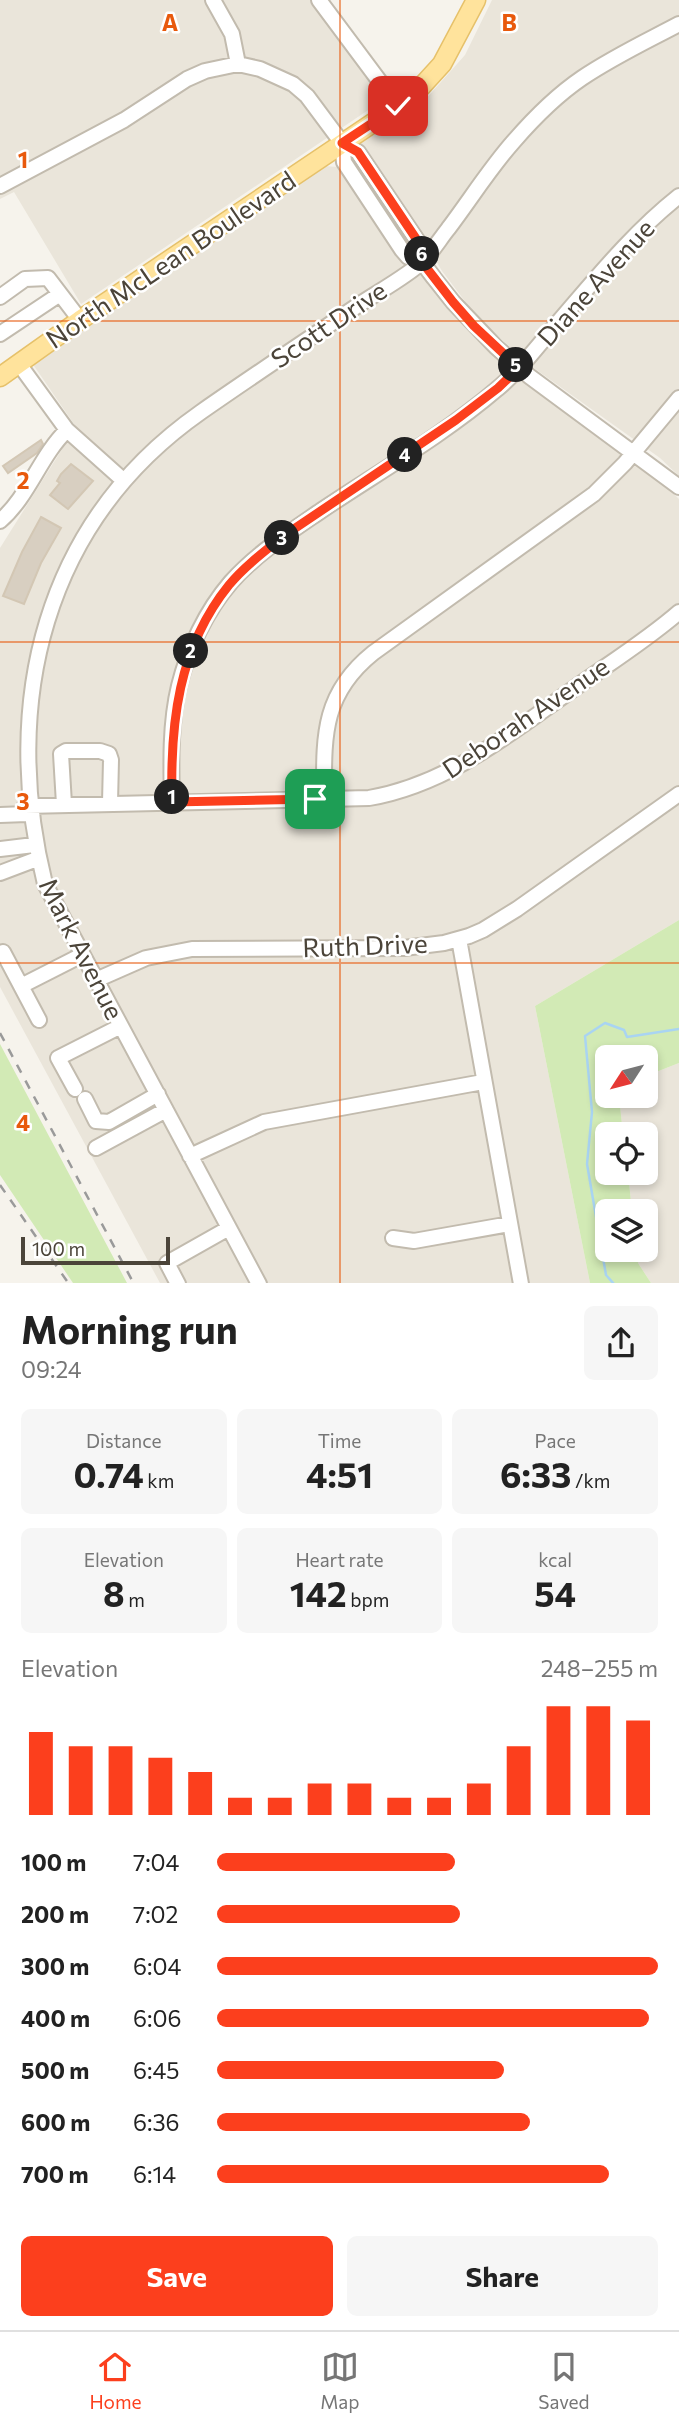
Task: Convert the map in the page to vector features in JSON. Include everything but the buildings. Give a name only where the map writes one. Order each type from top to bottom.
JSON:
[{"type":"main road","name":"North McLean Boulevard","points":[[0,377],[398,106],[421,87],[442,64],[476,0]]},
{"type":"street","points":[[213,0],[232,34],[238,64]]},
{"type":"street","points":[[319,0],[398,106]]},
{"type":"street","name":"Scott Drive","points":[[122,480],[145,457],[198,414],[422,262],[513,142],[556,98],[584,76],[679,24]]},
{"type":"street","points":[[1,183],[124,120],[187,79],[205,71],[238,64],[260,69],[293,84],[307,96],[342,143],[354,148],[421,246],[422,262],[460,310],[519,368],[679,487]]},
{"type":"street","name":"Diane Avenue","points":[[172,802],[174,718],[179,687],[200,630],[230,583],[254,559],[285,535],[498,388],[519,368],[614,257],[679,196]]},
{"type":"street","points":[[0,297],[25,279],[48,278],[80,320]]},
{"type":"street","points":[[0,334],[60,293]]},
{"type":"street","points":[[19,364],[67,430],[122,480]]},
{"type":"street","points":[[324,799],[325,729],[334,701],[352,672],[373,653],[581,505],[617,473],[679,398]]},
{"type":"street","points":[[2,516],[59,437],[67,430]]},
{"type":"street","name":"Mark Avenue","points":[[122,480],[103,503],[73,550],[38,632],[23,715],[26,810],[45,884],[259,1283]]},
{"type":"street","name":"Deborah Avenue","points":[[0,815],[64,804],[324,799],[385,795],[437,778],[482,753],[679,612]]},
{"type":"street","points":[[64,804],[61,754],[66,751],[109,754],[110,803]]},
{"type":"street","name":"Ruth Drive","points":[[96,980],[146,958],[192,949],[404,948],[459,939],[483,930],[509,914],[679,794]]},
{"type":"street","points":[[0,849],[35,852]]},
{"type":"street","points":[[0,873],[35,852]]},
{"type":"street","points":[[459,939],[521,1283]]},
{"type":"street","points":[[4,951],[39,1020]]},
{"type":"street","points":[[22,986],[82,955]]},
{"type":"street","points":[[121,1026],[58,1058],[96,1121],[109,1122],[158,1094]]},
{"type":"street","points":[[190,1156],[264,1122],[483,1082]]},
{"type":"street","points":[[96,1148],[166,1110]]},
{"type":"street","points":[[393,1238],[414,1241],[510,1224]]},
{"type":"street","points":[[178,1283],[167,1263],[229,1228]]},
{"type":"shaded area","points":[[0,0],[314,0],[386,98],[81,304],[14,192],[0,199]]},
{"type":"shaded area","points":[[492,0],[679,0],[679,476],[660,458],[531,366],[477,317],[442,271],[360,144],[424,101],[465,55]]},
{"type":"shaded area","points":[[323,166],[339,167],[402,256],[435,289],[488,351],[653,474],[679,499],[679,920],[535,1006],[590,1283],[160,1283],[0,987],[0,548],[76,427],[32,363]]},
{"type":"shaded area","points":[[679,1063],[679,1283],[651,1283],[638,1263],[658,1262],[658,1199],[631,1199],[629,1185],[658,1185],[658,1122],[622,1122],[620,1108],[658,1108],[658,1071]]},
{"type":"green space","points":[[679,920],[679,1063],[658,1071],[658,1045],[595,1045],[595,1108],[620,1108],[622,1122],[595,1122],[595,1185],[629,1185],[631,1199],[595,1199],[595,1262],[638,1262],[651,1283],[590,1283],[535,1006]]},
{"type":"green space","points":[[0,1044],[127,1283],[73,1283],[0,1175]]},
{"type":"waterway","points":[[613,1283],[606,1275],[587,1164],[592,1112],[585,1036],[605,1023],[624,1030],[627,1037],[679,1029]]},
{"type":"railway","points":[[0,1033],[133,1283]]},
{"type":"railway","points":[[0,1185],[68,1283]]},
{"type":"route","points":[[315,799],[172,802],[172,747],[179,687],[200,630],[230,583],[254,559],[285,535],[456,420],[485,399],[519,368],[474,326],[453,302],[422,262],[421,246],[358,152],[342,143],[398,106]]}]
